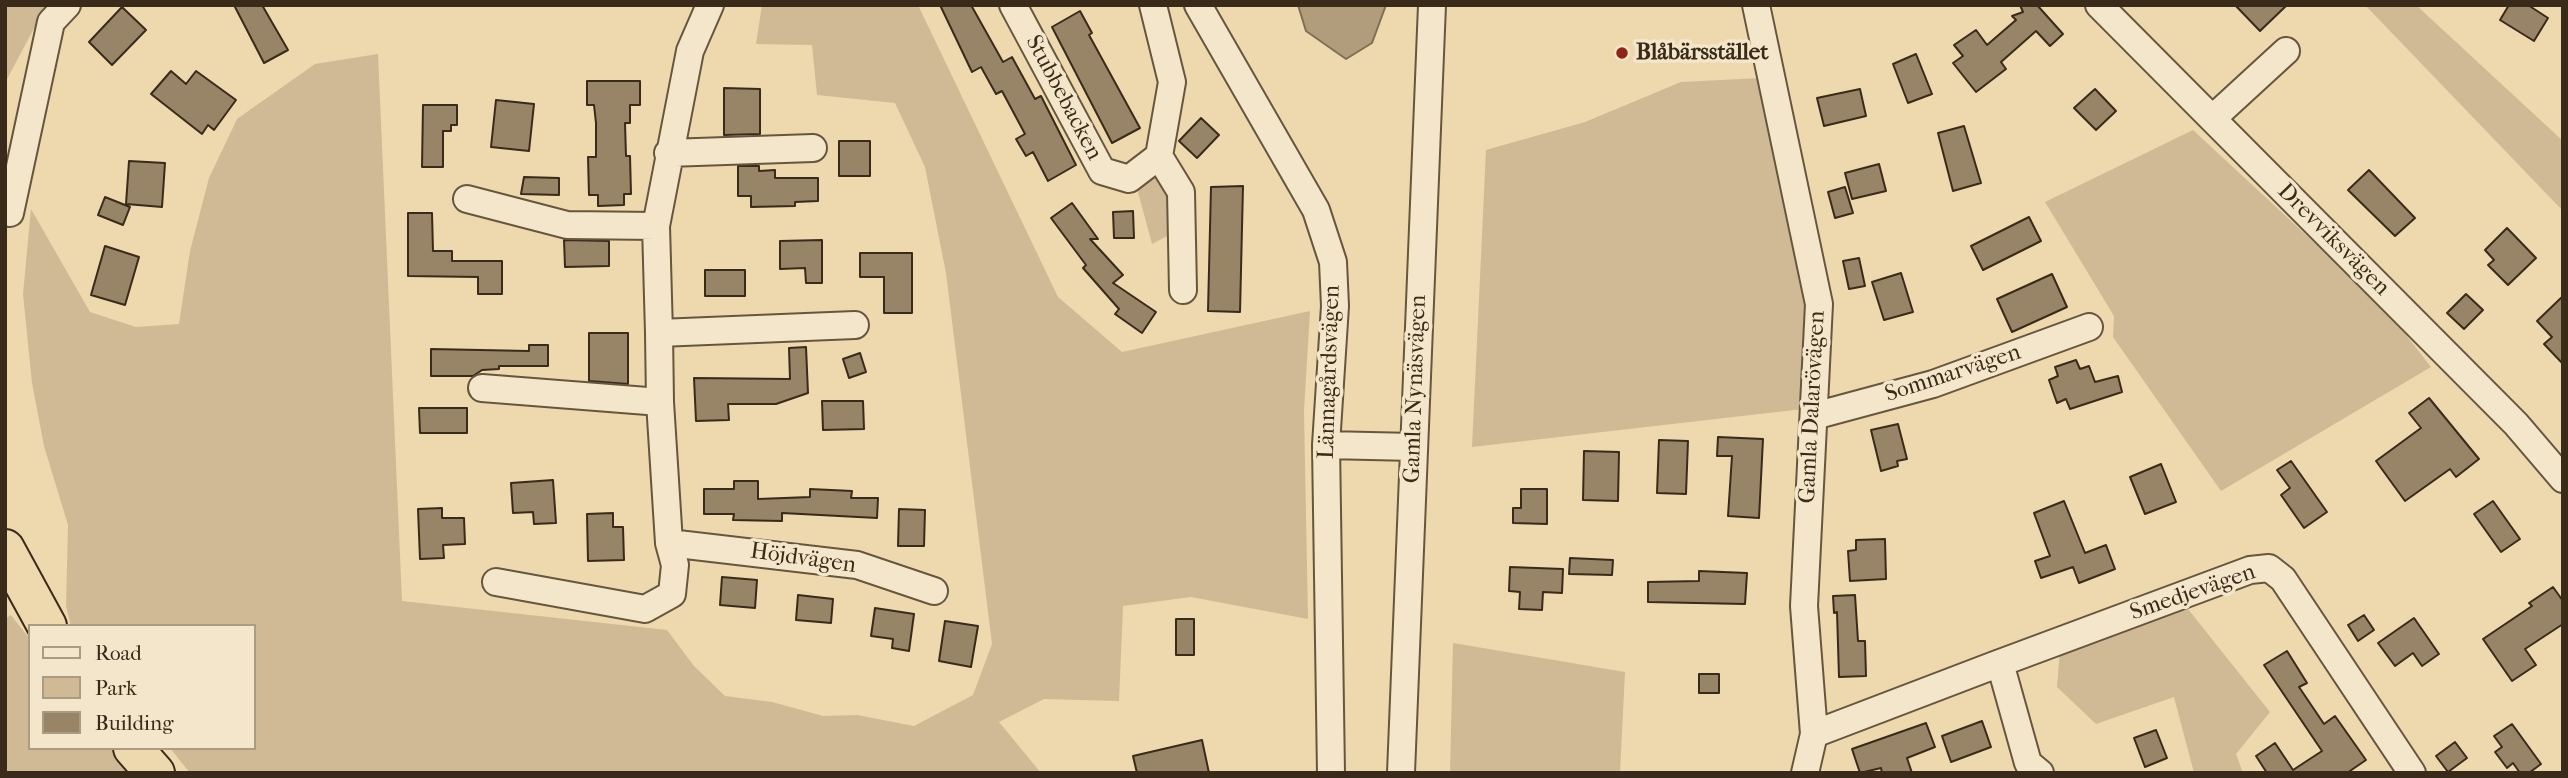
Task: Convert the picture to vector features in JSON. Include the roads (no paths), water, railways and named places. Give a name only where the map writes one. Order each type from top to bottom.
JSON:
[{"type":"highway","points":[[5,549],[46,624]]},
{"type":"highway","points":[[135,750],[155,773]]},
{"type":"street","points":[[10,213],[51,22],[67,5]]},
{"type":"street","points":[[496,582],[645,610],[672,594],[675,565],[669,542],[660,402],[656,226],[668,153],[690,51],[710,5]]},
{"type":"street","name":"Stubbebacken","points":[[1013,5],[1102,171],[1129,179],[1159,156]]},
{"type":"street","points":[[1153,5],[1172,82],[1159,156],[1181,192],[1183,290]]},
{"type":"street","name":"Lännagårdsvägen","points":[[1198,5],[1300,178],[1326,233],[1333,262],[1335,306],[1326,445],[1331,773]]},
{"type":"street","name":"Gamla Nynäsvägen","points":[[1401,773],[1432,5]]},
{"type":"street","name":"Gamla Dalarövägen","points":[[1756,5],[1819,304],[1804,606],[1814,734],[1805,773]]},
{"type":"street","name":"Drevviksvägen","points":[[2099,5],[2516,424],[2563,479]]},
{"type":"street","points":[[2213,118],[2286,51]]},
{"type":"street","points":[[668,153],[813,148]]},
{"type":"street","points":[[467,199],[567,225],[656,226]]},
{"type":"street","points":[[659,333],[855,325]]},
{"type":"street","name":"Sommarvägen","points":[[1814,416],[1933,384],[2089,327]]},
{"type":"street","points":[[482,388],[660,402]]},
{"type":"street","points":[[1326,445],[1414,447]]},
{"type":"street","name":"Höjdvägen","points":[[669,542],[857,565],[934,591]]},
{"type":"street","name":"Smedjevägen","points":[[1814,734],[2250,570],[2269,568],[2283,579],[2412,773]]},
{"type":"street","points":[[2000,663],[2028,763],[2040,773]]},
{"type":"place","name":"Blåbärsstället","points":[[1622,53]]}]
